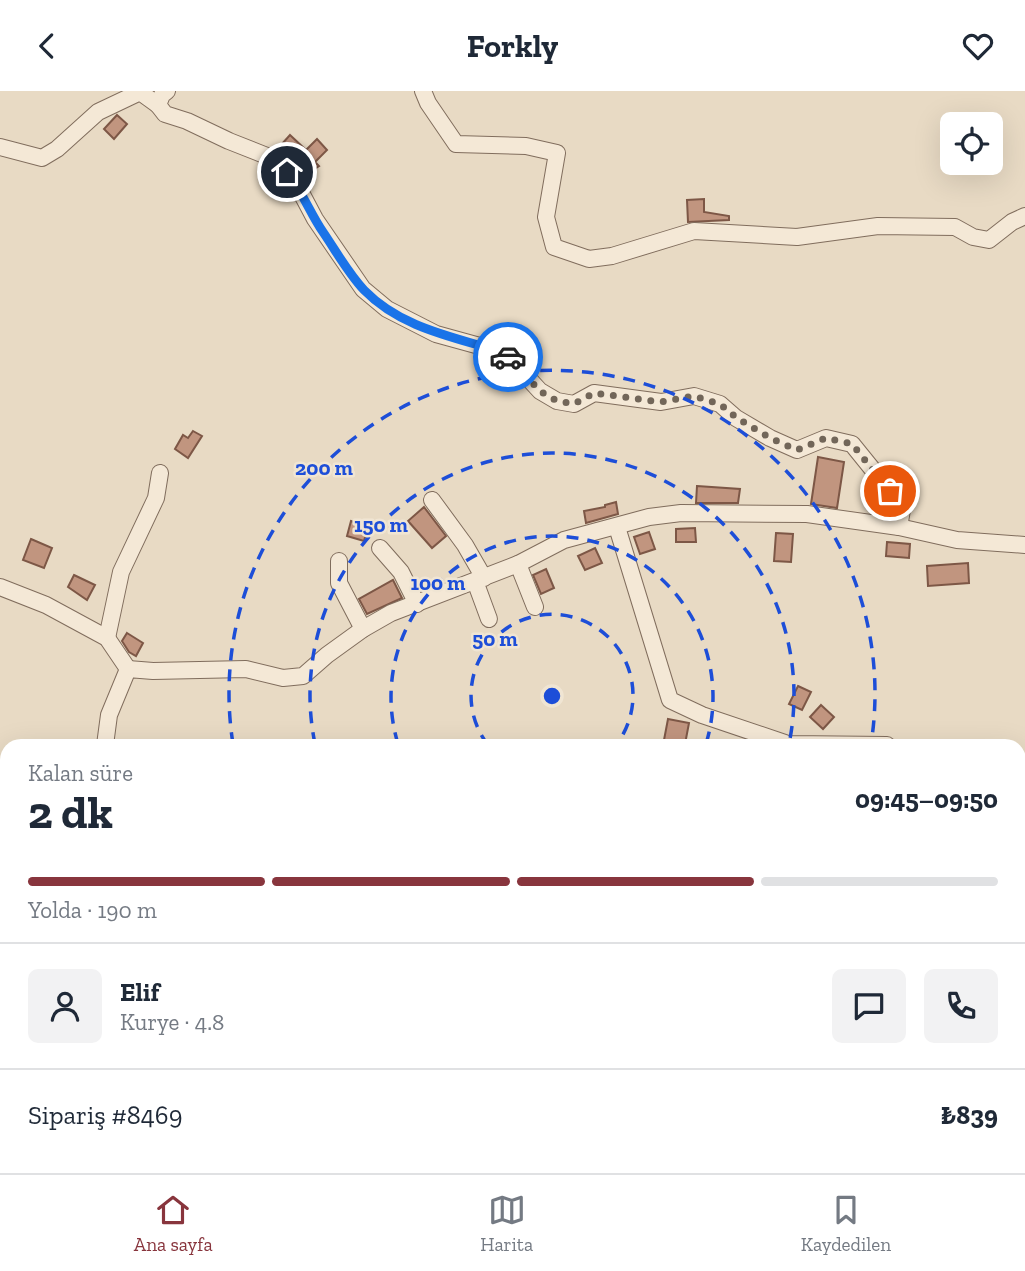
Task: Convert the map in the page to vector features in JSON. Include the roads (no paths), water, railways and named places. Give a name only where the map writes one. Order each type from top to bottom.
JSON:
[{"type":"street","points":[[158,105],[167,91]]},
{"type":"street","points":[[424,91],[428,103],[456,144],[526,146],[557,153],[546,217],[554,247],[589,259],[612,257],[694,231],[797,237],[878,226],[955,227],[973,237],[989,240],[1012,222],[1025,216]]},
{"type":"street","points":[[0,147],[42,157],[57,149],[98,111],[140,92],[158,105],[165,114],[277,160],[297,185],[315,219],[363,289],[387,309],[436,334],[505,353],[540,391],[557,401],[574,404],[594,393],[661,402],[694,396],[720,404],[770,438],[797,450],[826,438],[852,444],[902,510],[899,527]]},
{"type":"street","points":[[107,638],[121,572],[156,498],[160,473]]},
{"type":"street","points":[[432,500],[465,545],[479,579],[489,619]]},
{"type":"street","points":[[128,669],[246,669],[283,678],[303,676],[363,629],[391,613],[517,564],[564,540],[670,514],[807,514],[899,527],[957,540],[1025,545]]},
{"type":"street","points":[[617,527],[670,700],[702,715],[773,739]]},
{"type":"street","points":[[380,548],[401,572],[416,604]]},
{"type":"street","points":[[339,561],[339,583],[363,629]]},
{"type":"street","points":[[517,564],[535,607]]},
{"type":"street","points":[[0,587],[46,605],[107,638],[128,669]]},
{"type":"street","points":[[106,739],[109,715],[128,669]]}]
